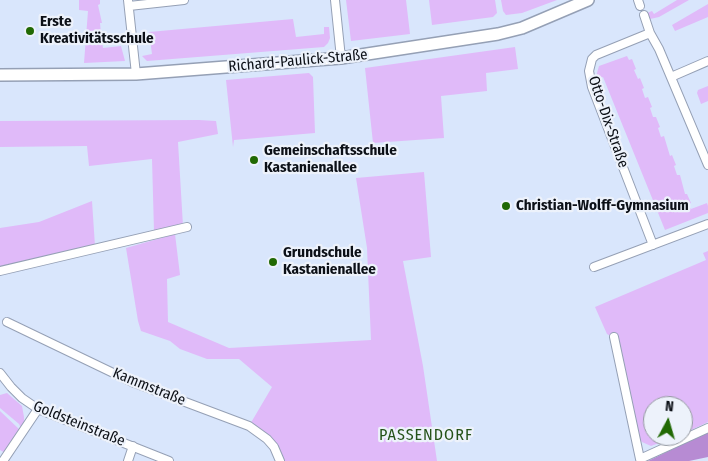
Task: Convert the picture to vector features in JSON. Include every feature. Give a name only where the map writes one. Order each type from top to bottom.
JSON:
[{"type":"street","points":[[136,74],[129,3],[184,0]]},
{"type":"street","points":[[335,0],[341,58]]},
{"type":"street","name":"Richard-Paulick-Straße","points":[[0,74],[136,74],[341,58],[498,34],[522,28],[588,0]]},
{"type":"street","points":[[644,15],[650,33],[705,149],[708,165]]},
{"type":"street","name":"Otto-Dix-Straße","points":[[650,33],[596,55],[592,59],[590,71],[592,87],[653,245]]},
{"type":"street","points":[[671,77],[708,61]]},
{"type":"street","points":[[594,267],[708,224]]},
{"type":"street","points":[[0,271],[187,227]]},
{"type":"street","name":"Kammstraße","points":[[8,322],[132,382],[249,426],[267,439],[274,447],[280,461]]},
{"type":"street","points":[[614,337],[639,460],[708,428]]},
{"type":"street","name":"Goldsteinstraße","points":[[0,373],[22,398],[38,409],[169,461]]},
{"type":"street","points":[[3,461],[38,409]]},
{"type":"street","points":[[128,461],[133,446]]},
{"type":"shaded area","points":[[79,0],[100,0],[98,5],[102,23],[100,23],[104,42],[102,42],[103,48],[121,46],[125,61],[84,63],[88,11],[79,10]]},
{"type":"shaded area","points":[[346,0],[406,0],[410,34],[351,41]]},
{"type":"shaded area","points":[[429,0],[495,0],[497,13],[493,17],[432,25]]},
{"type":"shaded area","points":[[501,0],[557,0],[522,13],[506,15],[503,11]]},
{"type":"shaded area","points":[[677,0],[689,0],[659,17],[650,19],[647,13],[652,11],[654,14]]},
{"type":"shaded area","points":[[708,4],[708,17],[675,31],[672,25]]},
{"type":"shaded area","points":[[293,19],[296,37],[324,34],[324,27],[329,27],[330,38],[328,43],[324,47],[147,61],[142,56],[152,54],[149,32]]},
{"type":"shaded area","points":[[515,47],[518,69],[486,73],[487,91],[441,96],[444,138],[373,143],[365,68]]},
{"type":"shaded area","points":[[627,56],[629,60],[632,59],[636,69],[634,70],[644,88],[642,89],[645,98],[648,97],[653,117],[656,117],[660,127],[658,128],[661,137],[664,136],[670,156],[672,155],[677,175],[680,175],[685,194],[687,194],[691,203],[688,204],[691,209],[707,203],[708,206],[708,213],[665,230],[603,77],[595,80],[599,66]]},
{"type":"shaded area","points":[[309,73],[313,77],[315,133],[234,140],[233,147],[226,80]]},
{"type":"shaded area","points":[[708,86],[708,101],[701,104],[697,93],[698,90]]},
{"type":"shaded area","points":[[0,121],[216,121],[218,134],[178,142],[183,226],[154,231],[152,159],[89,166],[87,146],[0,147]]},
{"type":"shaded area","points":[[352,162],[353,171],[331,173],[330,164]]},
{"type":"shaded area","points":[[424,172],[431,257],[403,261],[423,366],[437,461],[280,461],[279,456],[249,426],[272,387],[239,359],[207,359],[180,349],[170,341],[141,331],[126,248],[175,234],[180,275],[167,279],[168,322],[229,348],[371,340],[367,248],[356,178]]},
{"type":"shaded area","points":[[92,201],[95,246],[0,268],[0,228],[39,222]]},
{"type":"shaded area","points":[[708,251],[708,422],[693,429],[693,396],[643,396],[643,442],[634,432],[614,338],[607,334],[595,307],[706,260],[703,253]]},
{"type":"shaded area","points":[[7,393],[22,406],[24,424],[21,428],[19,424],[0,408],[0,395]]},
{"type":"shaded area","points":[[0,411],[20,430],[5,453],[0,450]]},
{"type":"shaded area","points":[[708,432],[708,457],[689,461],[648,461],[679,446],[693,446],[693,439]]},
{"type":"place","name":"Erste Kreativitätsschule","points":[[30,31]]},
{"type":"place","name":"Gemeinschaftsschule Kastanienallee","points":[[254,160]]},
{"type":"place","name":"Christian-Wolff-Gymnasium","points":[[506,206]]},
{"type":"place","name":"Grundschule Kastanienallee","points":[[273,262]]},
{"type":"district","name":"PASSENDORF","points":[[426,436]]}]
